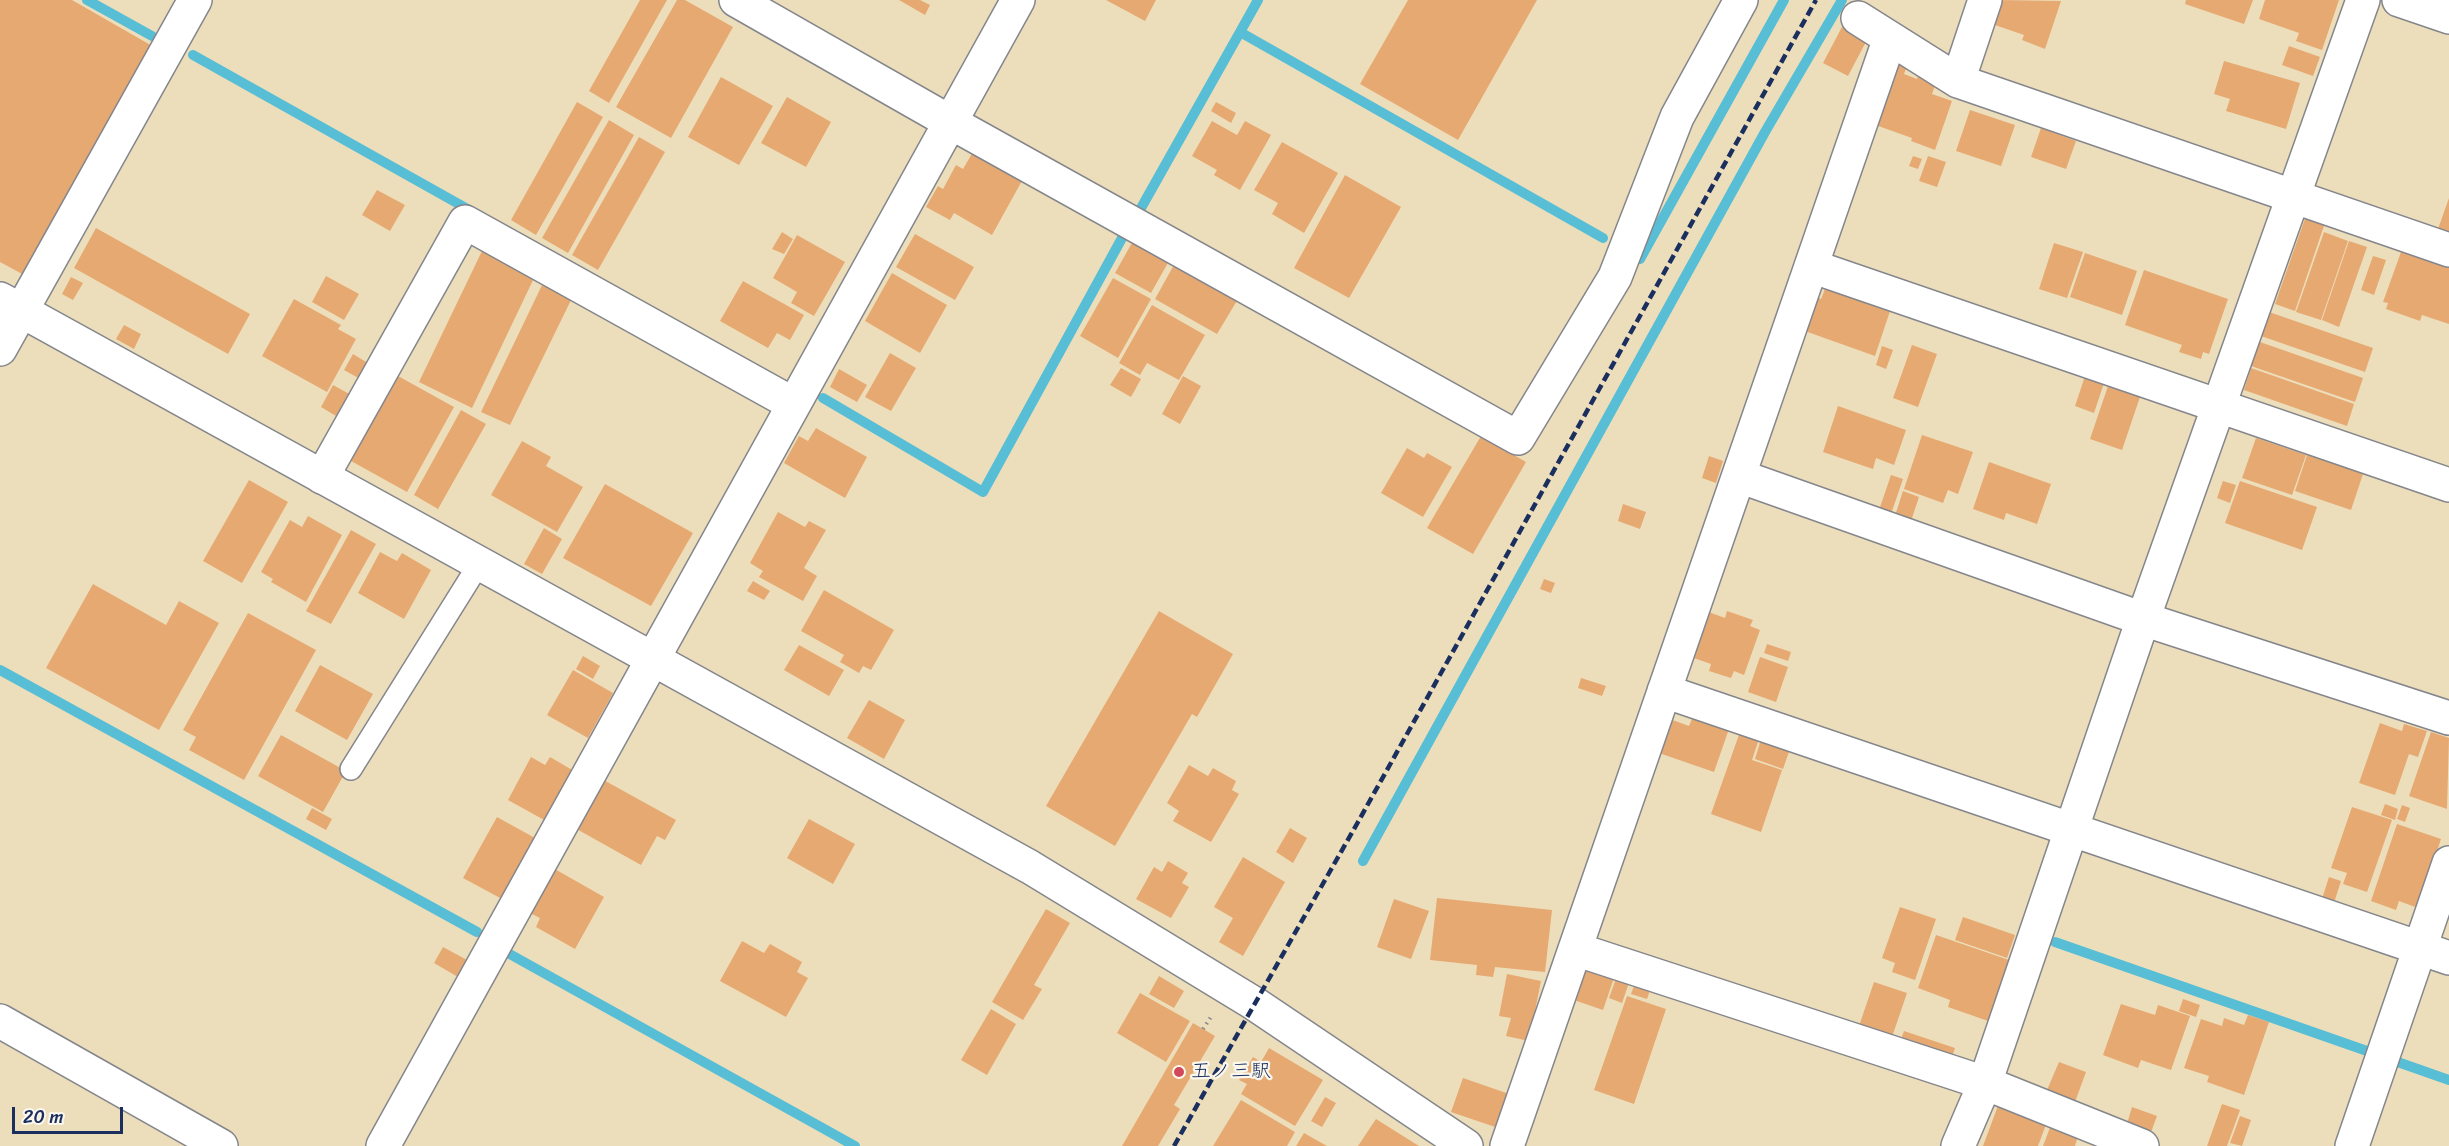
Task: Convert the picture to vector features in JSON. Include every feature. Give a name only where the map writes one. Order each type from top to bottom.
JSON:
[{"type":"street","points":[[0,349],[11,305],[195,0]]},
{"type":"street","points":[[736,0],[950,122],[1518,438],[1615,277],[1677,117],[1741,0]]},
{"type":"street","points":[[383,1146],[1018,0]]},
{"type":"street","points":[[1958,81],[1985,0]]},
{"type":"street","points":[[1958,1146],[1985,1083],[2143,619],[2363,0]]},
{"type":"street","points":[[2399,0],[2449,17]]},
{"type":"street","points":[[1858,18],[1958,81],[2449,250]]},
{"type":"street","points":[[1507,1146],[1890,38]]},
{"type":"street","points":[[322,477],[465,222],[793,404]]},
{"type":"street","points":[[1811,266],[2449,485]]},
{"type":"street","points":[[11,305],[1030,867],[1255,1004],[1466,1146]]},
{"type":"street","points":[[1739,476],[2143,619],[2449,718]]},
{"type":"street","points":[[1665,691],[2434,953]]},
{"type":"street","points":[[2352,1146],[2434,953],[2449,863]]},
{"type":"street","points":[[1575,949],[1985,1083],[2142,1146]]},
{"type":"street","points":[[0,1021],[221,1146]]},
{"type":"lane","points":[[351,769],[479,564]]},
{"type":"building","points":[[0,0],[72,0],[154,47],[24,275],[0,262]]},
{"type":"building","points":[[640,0],[667,0],[609,103],[589,91]]},
{"type":"building","points":[[677,0],[685,0],[733,27],[671,138],[616,107]]},
{"type":"building","points":[[899,0],[920,0],[930,5],[925,15]]},
{"type":"building","points":[[1106,0],[1156,0],[1145,21]]},
{"type":"building","points":[[1408,0],[1537,0],[1458,140],[1360,84]]},
{"type":"building","points":[[1997,0],[2061,1],[2045,49],[2022,40],[2024,35],[1989,23]]},
{"type":"building","points":[[2186,0],[2253,0],[2244,24],[2185,4]]},
{"type":"building","points":[[2265,0],[2339,0],[2322,50],[2296,41],[2299,33],[2259,19]]},
{"type":"building","points":[[1843,25],[1868,38],[1848,76],[1823,63]]},
{"type":"building","points":[[2289,46],[2320,57],[2313,76],[2282,65]]},
{"type":"building","points":[[1889,60],[1907,66],[1904,74],[1917,79],[1919,74],[1937,80],[1932,94],[1952,101],[1935,150],[1911,141],[1912,138],[1867,122]]},
{"type":"building","points":[[2224,61],[2300,83],[2286,129],[2226,111],[2230,99],[2214,94]]},
{"type":"building","points":[[721,77],[773,106],[739,165],[688,137]]},
{"type":"building","points":[[787,97],[831,122],[806,167],[761,143]]},
{"type":"building","points":[[577,102],[603,117],[536,235],[511,220]]},
{"type":"building","points":[[1216,102],[1236,113],[1231,123],[1211,111]]},
{"type":"building","points":[[1970,110],[2015,125],[2001,166],[1956,151]]},
{"type":"building","points":[[609,120],[634,135],[568,253],[542,238]]},
{"type":"building","points":[[1212,121],[1237,135],[1245,121],[1271,135],[1240,190],[1214,175],[1217,170],[1192,156]]},
{"type":"building","points":[[2041,128],[2076,141],[2066,169],[2031,157]]},
{"type":"building","points":[[639,137],[665,152],[598,270],[572,255]]},
{"type":"building","points":[[1282,142],[1338,173],[1304,233],[1272,214],[1278,203],[1254,190]]},
{"type":"building","points":[[974,150],[1023,179],[992,235],[954,213],[950,220],[926,207],[938,186],[943,189],[956,165],[963,169]]},
{"type":"building","points":[[1913,156],[1922,159],[1918,169],[1909,166]]},
{"type":"building","points":[[1928,156],[1946,162],[1937,187],[1919,181]]},
{"type":"building","points":[[1345,175],[1401,207],[1349,298],[1294,268]]},
{"type":"building","points":[[377,190],[405,205],[390,231],[362,215]]},
{"type":"building","points":[[2449,198],[2449,233],[2438,229]]},
{"type":"building","points":[[2307,213],[2326,220],[2295,311],[2275,304]]},
{"type":"building","points":[[96,228],[250,314],[228,354],[74,268]]},
{"type":"building","points":[[782,232],[793,239],[784,254],[772,249]]},
{"type":"building","points":[[2324,232],[2348,241],[2321,320],[2296,312]]},
{"type":"building","points":[[915,234],[974,267],[955,300],[896,267]]},
{"type":"building","points":[[797,235],[845,262],[814,316],[791,303],[797,292],[773,278]]},
{"type":"building","points":[[1133,241],[1169,261],[1151,293],[1115,273]]},
{"type":"building","points":[[2349,241],[2367,247],[2339,327],[2322,320]]},
{"type":"building","points":[[2054,243],[2083,252],[2067,298],[2039,289]]},
{"type":"building","points":[[482,251],[535,276],[472,408],[419,382]]},
{"type":"building","points":[[2401,252],[2449,268],[2449,324],[2422,315],[2420,321],[2386,309],[2388,303],[2383,302]]},
{"type":"building","points":[[2085,253],[2137,271],[2122,315],[2070,297]]},
{"type":"building","points":[[2373,256],[2386,260],[2374,295],[2361,290]]},
{"type":"building","points":[[1175,263],[1238,299],[1217,334],[1155,299]]},
{"type":"building","points":[[2144,270],[2228,299],[2209,354],[2203,352],[2201,359],[2179,352],[2182,345],[2125,325]]},
{"type":"building","points":[[892,273],[947,305],[920,353],[865,321]]},
{"type":"building","points":[[326,276],[359,294],[344,320],[312,302]]},
{"type":"building","points":[[71,277],[83,283],[73,300],[62,294]]},
{"type":"building","points":[[1113,278],[1151,299],[1118,358],[1080,336]]},
{"type":"building","points":[[544,281],[573,296],[510,425],[481,412]]},
{"type":"building","points":[[743,281],[804,315],[790,340],[777,333],[768,348],[720,321]]},
{"type":"building","points":[[1825,289],[1890,311],[1875,356],[1802,330],[1814,296],[1821,299]]},
{"type":"building","points":[[294,299],[341,325],[338,329],[356,339],[327,392],[262,356]]},
{"type":"building","points":[[1152,305],[1205,335],[1179,380],[1147,363],[1140,375],[1119,363]]},
{"type":"building","points":[[2269,312],[2373,348],[2365,372],[2261,336]]},
{"type":"building","points":[[124,325],[141,334],[134,349],[116,339]]},
{"type":"building","points":[[2260,342],[2363,378],[2355,402],[2251,366]]},
{"type":"building","points":[[1912,345],[1937,354],[1918,407],[1893,398]]},
{"type":"building","points":[[1882,346],[1893,350],[1886,369],[1876,365]]},
{"type":"building","points":[[890,353],[916,368],[891,411],[865,397]]},
{"type":"building","points":[[353,354],[371,365],[362,380],[344,370]]},
{"type":"building","points":[[1121,368],[1141,379],[1131,397],[1110,385]]},
{"type":"building","points":[[2251,368],[2354,404],[2347,426],[2244,390]]},
{"type":"building","points":[[839,369],[867,385],[857,402],[830,387]]},
{"type":"building","points":[[398,376],[454,407],[407,492],[351,461]]},
{"type":"building","points":[[1183,376],[1201,386],[1180,424],[1162,414]]},
{"type":"building","points":[[2085,376],[2104,383],[2094,413],[2075,406]]},
{"type":"building","points":[[333,385],[353,396],[341,419],[321,407]]},
{"type":"building","points":[[2108,386],[2140,397],[2122,450],[2090,439]]},
{"type":"building","points":[[1838,406],[1906,430],[1894,465],[1876,458],[1873,469],[1823,452]]},
{"type":"building","points":[[461,410],[486,424],[438,509],[414,495]]},
{"type":"building","points":[[816,428],[867,457],[845,498],[784,463],[799,436],[808,441]]},
{"type":"building","points":[[1922,435],[1973,452],[1958,494],[1948,490],[1943,503],[1904,489]]},
{"type":"building","points":[[1481,436],[1526,462],[1473,554],[1427,528]]},
{"type":"building","points":[[2256,438],[2306,455],[2292,495],[2242,478]]},
{"type":"building","points":[[522,441],[551,457],[546,466],[583,487],[557,532],[491,495]]},
{"type":"building","points":[[1407,448],[1424,458],[1427,453],[1452,467],[1423,517],[1381,493]]},
{"type":"building","points":[[2308,452],[2364,471],[2351,510],[2295,491]]},
{"type":"building","points":[[1709,456],[1723,461],[1716,483],[1702,478]]},
{"type":"building","points":[[1989,462],[2051,484],[2037,524],[2006,513],[2004,520],[1973,509]]},
{"type":"building","points":[[1891,475],[1903,479],[1890,517],[1878,513]]},
{"type":"building","points":[[249,480],[288,502],[242,583],[203,561]]},
{"type":"building","points":[[2223,481],[2236,485],[2230,503],[2217,498]]},
{"type":"building","points":[[2240,481],[2317,507],[2302,550],[2225,523]]},
{"type":"building","points":[[605,484],[693,533],[651,606],[563,558]]},
{"type":"building","points":[[1903,491],[1919,497],[1910,524],[1894,519]]},
{"type":"building","points":[[1623,504],[1646,512],[1640,529],[1618,521]]},
{"type":"building","points":[[778,512],[805,527],[809,521],[826,530],[804,568],[817,576],[803,601],[759,577],[763,571],[750,563]]},
{"type":"building","points":[[308,516],[342,535],[306,602],[271,582],[273,579],[261,572],[290,520],[302,527]]},
{"type":"building","points":[[544,528],[562,539],[542,574],[524,564]]},
{"type":"building","points":[[351,530],[376,544],[331,624],[306,611]]},
{"type":"building","points":[[380,552],[397,561],[402,553],[431,570],[404,619],[358,593]]},
{"type":"building","points":[[1544,579],[1555,583],[1551,593],[1540,589]]},
{"type":"building","points":[[753,581],[770,591],[764,600],[747,591]]},
{"type":"building","points":[[93,584],[166,625],[179,601],[219,623],[159,730],[46,668]]},
{"type":"building","points":[[824,590],[894,630],[871,670],[863,666],[859,673],[840,662],[844,655],[801,631]]},
{"type":"building","points":[[1703,610],[1725,618],[1727,611],[1753,620],[1750,626],[1760,630],[1744,675],[1734,671],[1731,678],[1709,671],[1711,664],[1688,656]]},
{"type":"building","points":[[1159,611],[1233,654],[1197,717],[1192,714],[1115,846],[1046,806]]},
{"type":"building","points":[[248,613],[316,650],[244,780],[189,750],[196,737],[183,730]]},
{"type":"building","points":[[1767,644],[1791,652],[1788,661],[1764,653]]},
{"type":"building","points":[[799,645],[844,670],[829,696],[784,670]]},
{"type":"building","points":[[583,656],[600,666],[593,679],[576,669]]},
{"type":"building","points":[[1760,657],[1788,667],[1776,702],[1748,692]]},
{"type":"building","points":[[320,665],[373,694],[347,740],[295,711]]},
{"type":"building","points":[[573,670],[613,693],[588,738],[547,715]]},
{"type":"building","points":[[1581,678],[1606,686],[1602,696],[1578,688]]},
{"type":"building","points":[[869,700],[905,720],[884,759],[847,738]]},
{"type":"building","points":[[1694,714],[1730,726],[1714,772],[1656,752],[1667,718],[1689,726]]},
{"type":"building","points":[[2380,723],[2402,731],[2404,724],[2427,731],[2418,757],[2409,754],[2395,795],[2359,783]]},
{"type":"building","points":[[1741,729],[1760,736],[1752,760],[1782,770],[1761,832],[1711,814]]},
{"type":"building","points":[[2431,732],[2449,738],[2447,809],[2409,796]]},
{"type":"building","points":[[281,735],[346,771],[323,812],[258,776]]},
{"type":"building","points":[[1762,736],[1791,746],[1783,769],[1755,759]]},
{"type":"building","points":[[531,757],[545,765],[550,757],[574,771],[546,821],[508,800]]},
{"type":"building","points":[[1189,765],[1208,776],[1213,768],[1236,781],[1232,790],[1239,794],[1211,842],[1173,821],[1179,811],[1167,803]]},
{"type":"building","points":[[600,778],[676,820],[665,840],[657,836],[641,865],[573,827]]},
{"type":"building","points":[[2385,804],[2398,809],[2395,820],[2381,815]]},
{"type":"building","points":[[2402,805],[2410,808],[2405,822],[2397,819]]},
{"type":"building","points":[[2352,807],[2392,820],[2367,892],[2343,884],[2347,873],[2331,868]]},
{"type":"building","points":[[312,808],[332,819],[326,830],[306,819]]},
{"type":"building","points":[[497,817],[535,838],[502,899],[463,878]]},
{"type":"building","points":[[809,819],[855,844],[833,884],[787,858]]},
{"type":"building","points":[[2397,824],[2441,839],[2418,908],[2399,901],[2396,910],[2371,901]]},
{"type":"building","points":[[1290,828],[1307,838],[1293,863],[1276,852]]},
{"type":"building","points":[[1243,857],[1285,882],[1243,956],[1219,942],[1233,918],[1214,907]]},
{"type":"building","points":[[1168,861],[1188,873],[1182,883],[1189,887],[1171,918],[1136,899],[1154,867],[1162,872]]},
{"type":"building","points":[[553,868],[604,897],[575,949],[536,927],[540,918],[528,912]]},
{"type":"building","points":[[2329,877],[2341,881],[2333,906],[2321,902]]},
{"type":"building","points":[[1437,898],[1552,910],[1545,972],[1495,967],[1493,977],[1476,975],[1477,965],[1430,960]]},
{"type":"building","points":[[1394,899],[1429,911],[1411,959],[1377,947]]},
{"type":"building","points":[[1900,907],[1936,919],[1915,980],[1892,972],[1895,963],[1882,958]]},
{"type":"building","points":[[1046,909],[1070,923],[1034,985],[1042,989],[1023,1020],[992,1002]]},
{"type":"building","points":[[1963,917],[2015,935],[2007,958],[1955,940]]},
{"type":"building","points":[[1936,935],[2009,960],[1988,1021],[1948,1007],[1950,1000],[1918,988]]},
{"type":"building","points":[[742,941],[764,953],[770,944],[802,962],[797,972],[808,978],[786,1017],[720,981]]},
{"type":"building","points":[[443,947],[467,960],[458,977],[434,963]]},
{"type":"building","points":[[1579,966],[1614,978],[1603,1010],[1568,998]]},
{"type":"building","points":[[1618,973],[1631,977],[1622,1003],[1609,998]]},
{"type":"building","points":[[1507,974],[1541,981],[1529,1041],[1506,1036],[1511,1018],[1499,1016]]},
{"type":"building","points":[[1159,976],[1184,991],[1174,1008],[1149,994]]},
{"type":"building","points":[[1637,978],[1652,984],[1647,999],[1631,994]]},
{"type":"building","points":[[1874,982],[1907,993],[1892,1037],[1859,1026]]},
{"type":"building","points":[[1140,993],[1190,1021],[1166,1062],[1117,1033]]},
{"type":"building","points":[[1627,996],[1666,1009],[1634,1104],[1594,1090]]},
{"type":"building","points":[[2183,999],[2200,1005],[2196,1017],[2179,1011]]},
{"type":"building","points":[[2121,1004],[2155,1015],[2158,1005],[2190,1016],[2171,1070],[2141,1060],[2138,1068],[2103,1055]]},
{"type":"building","points":[[991,1009],[1016,1024],[987,1075],[961,1060]]},
{"type":"building","points":[[2248,1015],[2269,1022],[2244,1095],[2207,1082],[2209,1076],[2184,1068],[2201,1019],[2222,1026],[2224,1018],[2244,1025]]},
{"type":"building","points":[[1193,1023],[1215,1036],[1174,1105],[1180,1109],[1158,1146],[1122,1146]]},
{"type":"building","points":[[1904,1031],[1955,1048],[1951,1060],[1900,1042]]},
{"type":"building","points":[[1269,1048],[1323,1080],[1295,1126],[1241,1094],[1247,1084],[1239,1080],[1253,1057],[1261,1062]]},
{"type":"building","points":[[2059,1062],[2086,1072],[2075,1102],[2047,1090]]},
{"type":"building","points":[[1463,1078],[1512,1095],[1501,1129],[1451,1112]]},
{"type":"building","points":[[1325,1097],[1336,1103],[1322,1127],[1311,1121]]},
{"type":"building","points":[[1241,1100],[1295,1132],[1287,1146],[1213,1146]]},
{"type":"building","points":[[1999,1103],[2047,1122],[2038,1146],[1983,1146]]},
{"type":"building","points":[[2222,1104],[2240,1110],[2227,1146],[2207,1146]]},
{"type":"building","points":[[2132,1107],[2157,1116],[2150,1135],[2126,1127]]},
{"type":"building","points":[[2240,1116],[2251,1120],[2242,1146],[2230,1143]]},
{"type":"building","points":[[1376,1119],[1419,1146],[1358,1146]]},
{"type":"building","points":[[2051,1125],[2078,1136],[2075,1146],[2043,1146]]},
{"type":"building","points":[[1304,1133],[1327,1146],[1296,1146]]},
{"type":"waterway","points":[[87,0],[152,36]]},
{"type":"waterway","points":[[1136,217],[1258,0]]},
{"type":"waterway","points":[[1640,259],[1784,0]]},
{"type":"waterway","points":[[1363,861],[1765,132],[1842,0]]},
{"type":"waterway","points":[[1240,32],[1603,238]]},
{"type":"waterway","points":[[193,55],[473,212]]},
{"type":"waterway","points":[[823,398],[983,492],[1122,238]]},
{"type":"waterway","points":[[0,670],[477,932]]},
{"type":"waterway","points":[[2055,942],[2367,1051]]},
{"type":"waterway","points":[[506,952],[855,1146]]},
{"type":"waterway","points":[[2392,1060],[2449,1080]]},
{"type":"railway","points":[[1174,1146],[1358,822],[1816,0]]},
{"type":"place","name":"五ノ三駅","points":[[1179,1072]]}]
